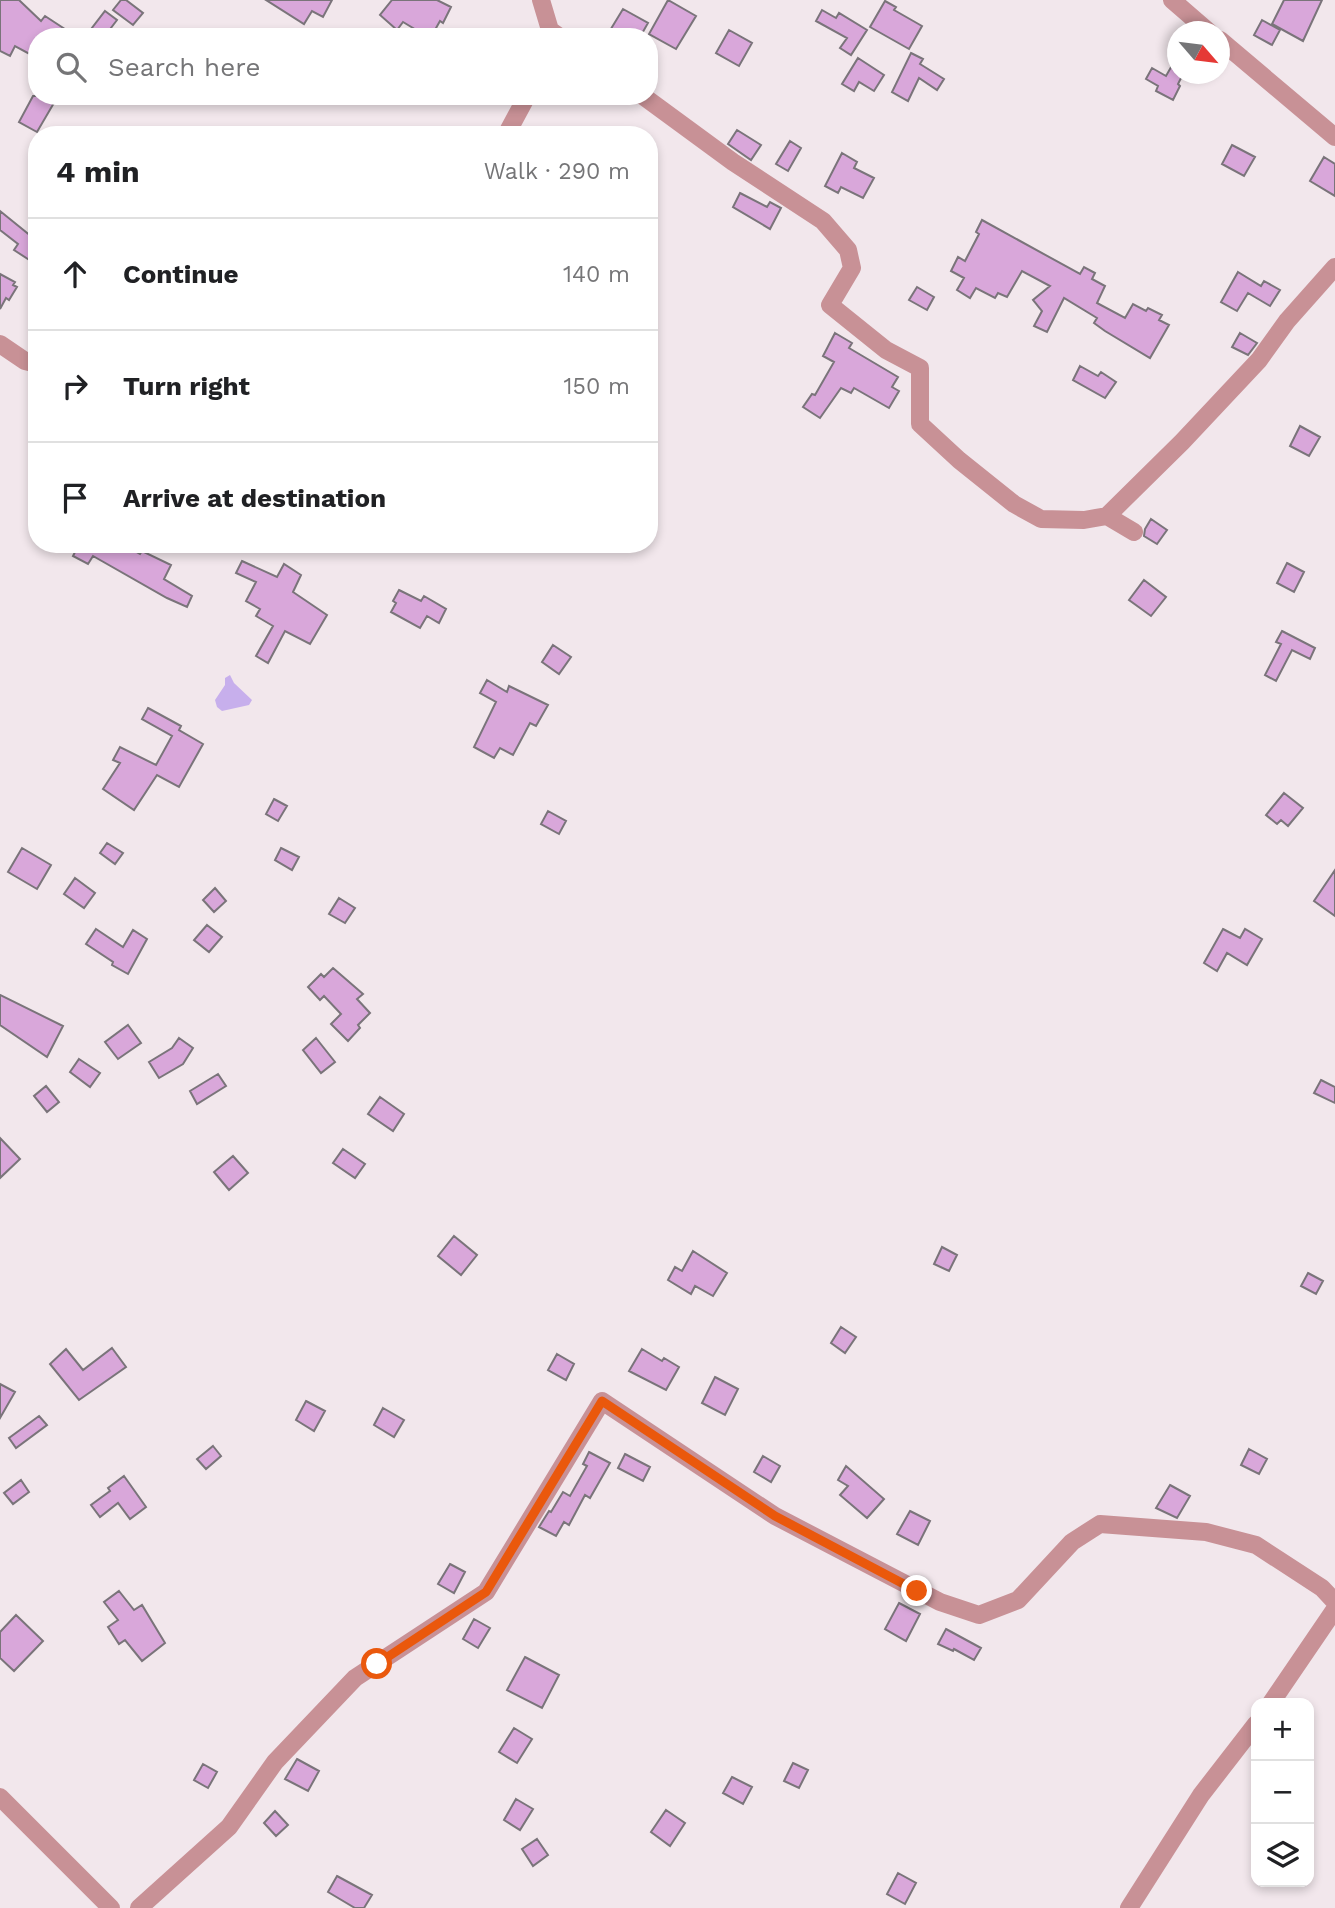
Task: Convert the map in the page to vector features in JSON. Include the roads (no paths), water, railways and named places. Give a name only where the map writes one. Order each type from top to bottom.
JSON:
[{"type":"street","points":[[541,0],[551,28]]},
{"type":"street","points":[[1172,0],[1196,21]]},
{"type":"street","points":[[1230,48],[1335,137]]},
{"type":"street","points":[[511,126],[522,105]]},
{"type":"street","points":[[655,105],[733,162],[823,222],[848,250],[852,268],[830,305],[886,350],[920,368],[920,424],[959,460],[1014,503],[1041,519],[1084,520],[1107,516],[1182,443],[1259,360],[1287,321],[1335,268]]},
{"type":"street","points":[[0,344],[28,362]]},
{"type":"street","points":[[1107,516],[1134,532]]},
{"type":"street","points":[[139,1908],[229,1828],[275,1762],[355,1678],[486,1592],[602,1401],[775,1516],[928,1597],[979,1615],[1018,1600],[1072,1542],[1100,1524],[1206,1532],[1256,1545],[1322,1588],[1335,1602]]},
{"type":"street","points":[[1275,1698],[1335,1609]]},
{"type":"street","points":[[1129,1908],[1201,1795],[1251,1730]]},
{"type":"street","points":[[0,1797],[111,1908]]}]
